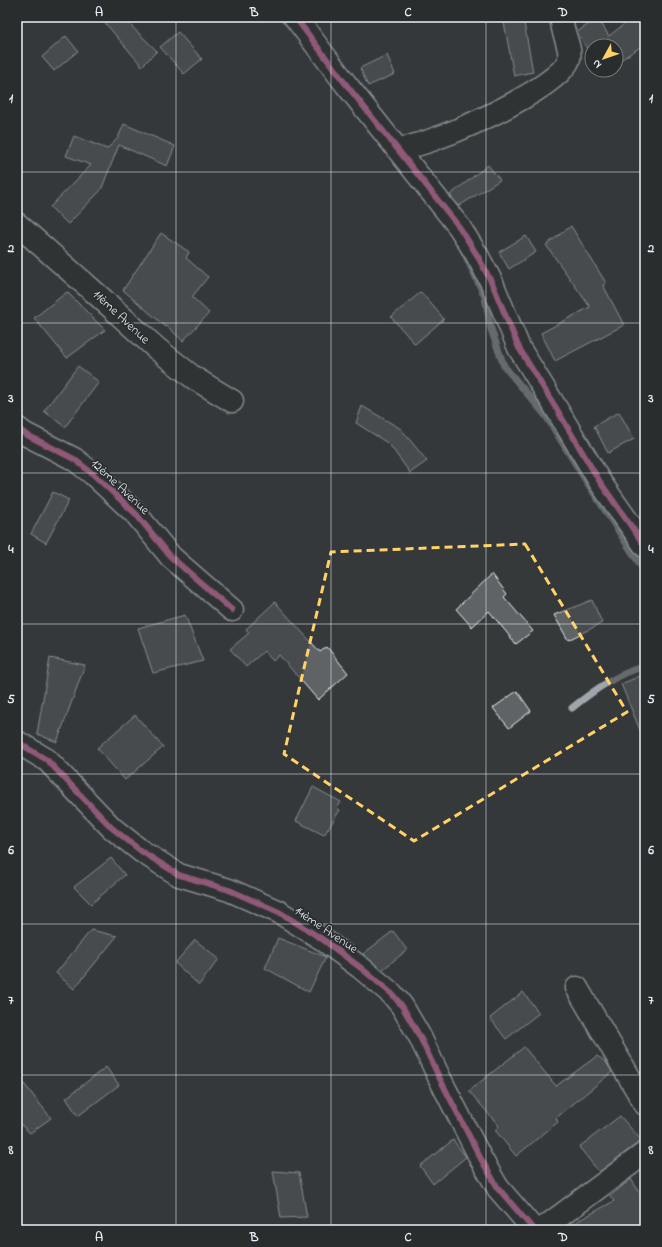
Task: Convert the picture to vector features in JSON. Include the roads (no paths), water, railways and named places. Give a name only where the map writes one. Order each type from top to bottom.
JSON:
[{"type":"street","points":[[295,17],[345,83],[460,228],[492,283],[519,348],[600,482],[645,546]]},
{"type":"street","points":[[399,150],[438,138],[543,87],[565,67],[569,58],[569,50],[563,31],[562,17]]},
{"type":"street","name":"11ème Avenue","points":[[17,224],[102,298],[156,348],[194,378],[232,400]]},
{"type":"street","name":"12ème Avenue","points":[[17,428],[25,434],[74,459],[93,474],[136,514],[171,556],[232,610]]},
{"type":"street","name":"14ème Avenue","points":[[17,742],[46,760],[112,828],[141,852],[179,875],[230,890],[279,912],[322,939],[361,968],[392,994],[402,1006],[420,1036],[439,1078],[481,1159],[498,1188],[534,1230]]},
{"type":"street","points":[[577,988],[645,1104]]},
{"type":"street","points":[[541,1230],[645,1153]]},
{"type":"waterway","points":[[281,17],[291,26]]},
{"type":"waterway","points":[[464,252],[485,297],[491,329],[504,366],[546,416],[645,572]]},
{"type":"waterway","points":[[572,708],[606,683],[625,673],[645,666]]}]
